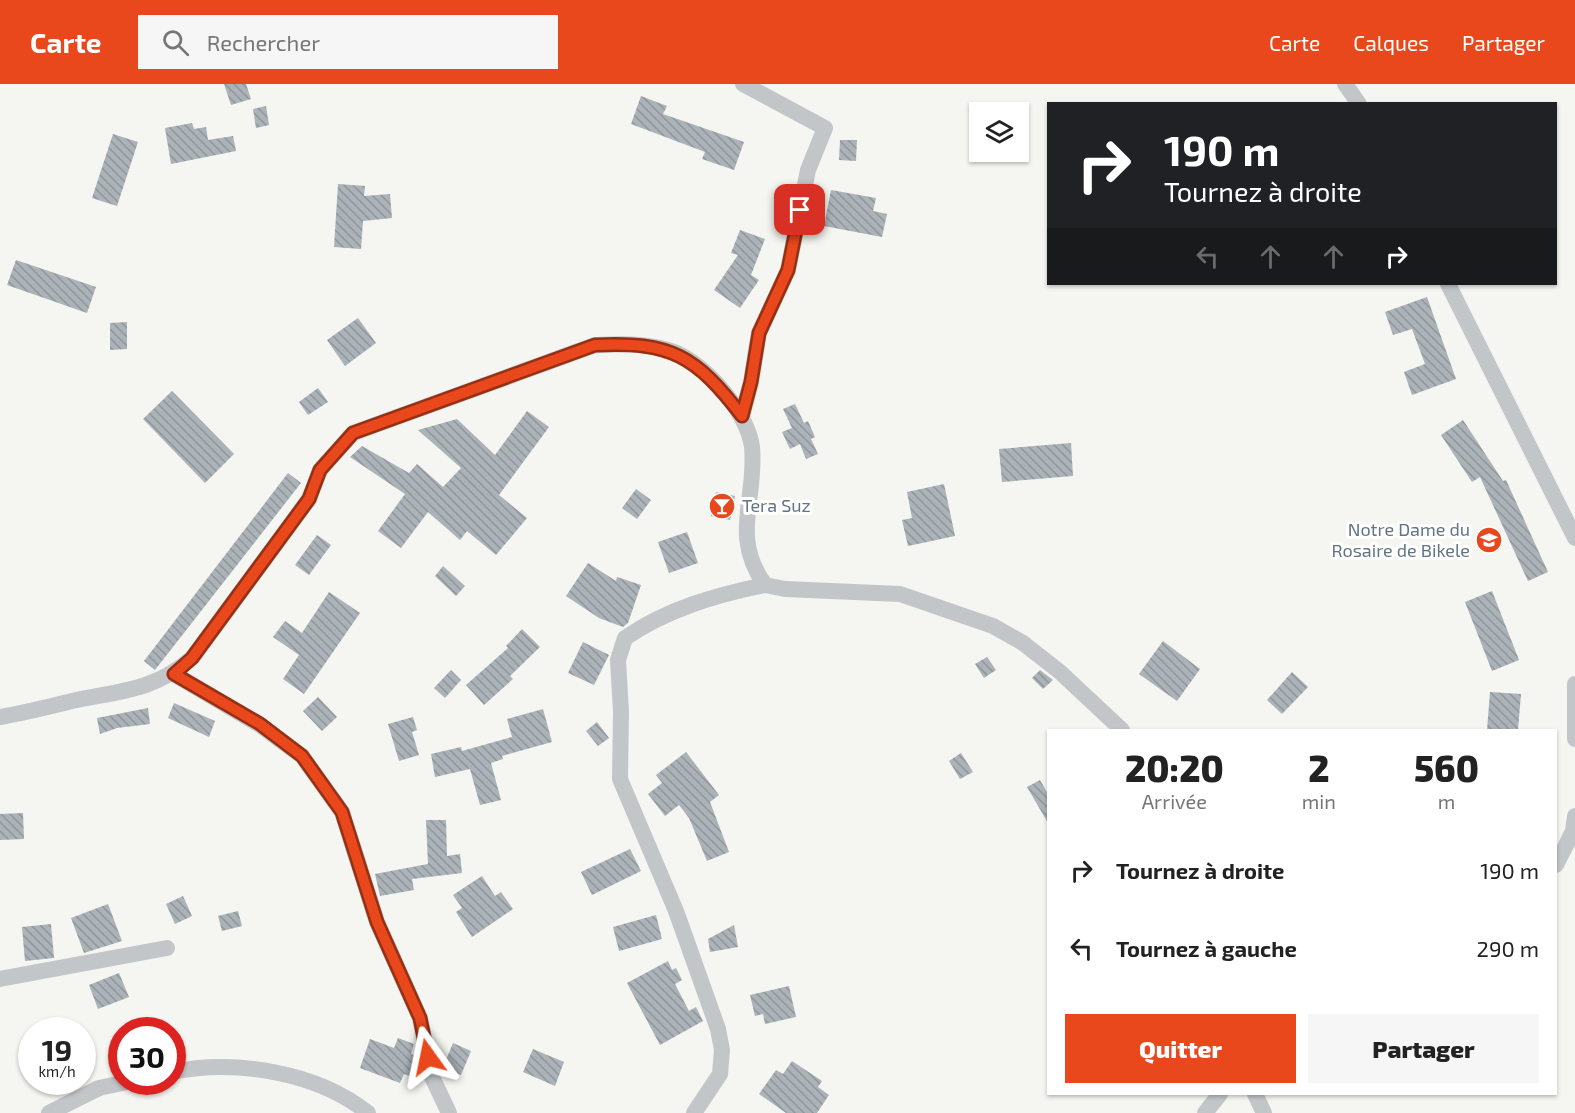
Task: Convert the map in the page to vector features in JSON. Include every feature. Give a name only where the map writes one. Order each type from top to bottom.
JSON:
[{"type":"street","points":[[742,416],[751,382],[759,333],[788,270],[808,170],[825,128],[743,84]]},
{"type":"street","points":[[1345,84],[1358,102]]},
{"type":"street","points":[[1448,285],[1575,538]]},
{"type":"street","points":[[0,717],[129,691],[153,684],[174,674],[199,649],[309,499],[320,470],[353,433],[595,345],[632,343],[669,350],[690,361],[720,387],[742,416],[752,444],[753,470],[746,539],[750,559],[765,585]]},
{"type":"street","points":[[694,1113],[720,1074],[722,1050],[718,1029],[676,911],[620,779],[621,712],[618,660],[625,638],[661,617],[691,604],[765,585],[785,589],[900,594],[993,626],[1023,643],[1060,672],[1121,729]]},
{"type":"street","points":[[174,674],[260,724],[302,756],[342,812],[377,922],[420,1018],[432,1077],[449,1113]]},
{"type":"street","points":[[1575,684],[1575,739]]},
{"type":"street","points":[[1557,863],[1573,831],[1575,816]]},
{"type":"street","points":[[0,978],[167,948]]},
{"type":"street","points":[[186,1071],[239,1066],[291,1077],[324,1088],[357,1104],[368,1113]]},
{"type":"street","points":[[49,1113],[99,1088],[108,1086]]},
{"type":"street","points":[[1205,1113],[1219,1095]]},
{"type":"street","points":[[1255,1095],[1264,1113]]},
{"type":"building","points":[[224,84],[246,84],[251,99],[231,105]]},
{"type":"building","points":[[641,96],[667,106],[663,114],[744,142],[734,170],[702,159],[705,152],[631,124]]},
{"type":"building","points":[[266,106],[269,125],[256,128],[253,109]]},
{"type":"building","points":[[192,123],[194,129],[206,127],[208,140],[233,136],[236,151],[171,164],[165,128]]},
{"type":"building","points":[[113,134],[138,142],[117,206],[92,198]]},
{"type":"building","points":[[840,140],[857,140],[856,161],[839,160]]},
{"type":"building","points":[[338,184],[365,186],[364,196],[390,194],[392,218],[363,221],[361,249],[334,247]]},
{"type":"building","points":[[831,190],[876,198],[873,211],[887,214],[882,237],[824,226]]},
{"type":"building","points":[[740,230],[765,239],[751,275],[759,280],[740,308],[714,290],[738,255],[731,253]]},
{"type":"building","points":[[16,260],[96,287],[87,313],[7,285]]},
{"type":"building","points":[[1427,297],[1456,379],[1412,395],[1404,372],[1425,364],[1412,329],[1393,335],[1385,312]]},
{"type":"building","points":[[358,318],[376,343],[345,366],[327,340]]},
{"type":"building","points":[[127,322],[127,349],[110,350],[110,323]]},
{"type":"building","points":[[318,388],[328,402],[308,415],[299,402]]},
{"type":"building","points":[[172,391],[234,454],[205,483],[143,419]]},
{"type":"building","points":[[795,404],[804,423],[808,421],[815,437],[811,439],[818,454],[806,459],[800,444],[790,449],[782,432],[792,428],[783,409]]},
{"type":"building","points":[[527,411],[549,427],[499,495],[527,518],[496,555],[467,531],[460,540],[428,512],[401,548],[378,531],[405,494],[350,457],[362,446],[409,473],[417,464],[443,487],[461,468],[418,430],[457,419],[495,455]]},
{"type":"building","points":[[1463,420],[1503,481],[1506,480],[1548,572],[1528,581],[1480,477],[1472,482],[1441,435]]},
{"type":"building","points":[[1071,443],[1073,476],[1002,482],[999,449]]},
{"type":"building","points":[[288,473],[301,483],[155,670],[144,661]]},
{"type":"building","points":[[944,484],[955,536],[908,546],[902,520],[912,518],[907,492]]},
{"type":"building","points":[[636,489],[651,500],[637,519],[622,508]]},
{"type":"building","points":[[716,492],[735,496],[730,520],[711,516]]},
{"type":"building","points":[[687,532],[698,563],[669,573],[658,542]]},
{"type":"building","points":[[317,535],[331,545],[309,575],[295,565]]},
{"type":"building","points":[[588,563],[616,581],[617,577],[641,585],[628,623],[623,627],[599,618],[566,596]]},
{"type":"building","points":[[443,566],[465,586],[456,596],[435,576]]},
{"type":"building","points":[[1492,591],[1519,660],[1492,671],[1465,602]]},
{"type":"building","points":[[329,592],[360,613],[304,694],[283,679],[299,655],[273,637],[285,621],[302,633]]},
{"type":"building","points":[[522,629],[540,647],[510,676],[513,679],[484,705],[466,685],[508,648],[506,646]]},
{"type":"building","points":[[1163,641],[1200,669],[1177,701],[1139,674]]},
{"type":"building","points":[[583,642],[609,655],[594,685],[568,673]]},
{"type":"building","points":[[987,657],[996,670],[984,678],[975,664]]},
{"type":"building","points":[[451,670],[461,680],[445,698],[434,688]]},
{"type":"building","points":[[1040,670],[1053,680],[1043,689],[1032,678]]},
{"type":"building","points":[[1292,672],[1308,687],[1282,714],[1267,700]]},
{"type":"building","points":[[1490,692],[1521,694],[1518,729],[1487,729]]},
{"type":"building","points":[[318,697],[337,717],[322,731],[303,711]]},
{"type":"building","points":[[174,703],[215,721],[209,737],[168,718]]},
{"type":"building","points":[[148,708],[150,724],[117,728],[100,734],[97,718]]},
{"type":"building","points":[[543,709],[552,742],[502,756],[503,759],[491,763],[501,800],[480,805],[470,769],[435,777],[431,754],[461,747],[462,751],[512,737],[507,719]]},
{"type":"building","points":[[413,717],[417,730],[412,732],[419,755],[399,761],[388,724]]},
{"type":"building","points":[[597,722],[609,738],[598,746],[586,731]]},
{"type":"building","points":[[686,752],[719,795],[710,802],[729,852],[707,861],[689,818],[679,805],[665,816],[648,794],[662,783],[656,775]]},
{"type":"building","points":[[961,753],[973,772],[960,779],[949,761]]},
{"type":"building","points":[[1040,780],[1047,792],[1047,821],[1027,787]]},
{"type":"building","points":[[23,813],[24,839],[0,840],[0,814]]},
{"type":"building","points":[[426,820],[446,820],[447,856],[460,854],[462,873],[412,879],[414,890],[380,896],[375,874],[428,864]]},
{"type":"building","points":[[630,849],[641,871],[592,895],[581,872]]},
{"type":"building","points":[[482,876],[495,896],[501,892],[513,909],[472,937],[456,912],[462,908],[453,895]]},
{"type":"building","points":[[183,896],[192,916],[175,924],[166,904]]},
{"type":"building","points":[[108,904],[122,941],[84,953],[71,918]]},
{"type":"building","points":[[238,911],[242,926],[222,931],[218,916]]},
{"type":"building","points":[[656,915],[662,939],[619,951],[613,927]]},
{"type":"building","points":[[51,924],[54,958],[25,961],[22,927]]},
{"type":"building","points":[[734,925],[738,947],[710,952],[708,939]]},
{"type":"building","points":[[668,961],[672,970],[676,968],[682,980],[675,984],[689,1011],[696,1007],[703,1021],[660,1045],[627,983]]},
{"type":"building","points":[[119,973],[129,997],[98,1009],[89,985]]},
{"type":"building","points":[[789,986],[796,1017],[765,1024],[763,1014],[755,1016],[750,995]]},
{"type":"building","points":[[398,1038],[414,1044],[411,1054],[417,1056],[420,1072],[418,1079],[404,1074],[400,1083],[360,1068],[370,1039],[394,1048]]},
{"type":"building","points":[[453,1043],[471,1051],[461,1075],[443,1067]]},
{"type":"building","points":[[533,1049],[564,1062],[555,1086],[523,1072]]},
{"type":"building","points":[[792,1061],[822,1081],[818,1087],[829,1095],[817,1113],[786,1113],[759,1094],[776,1070],[783,1074]]},
{"type":"place","name":"Tera Suz","points":[[722,506]]},
{"type":"place","name":"Notre Dame du Rosaire de Bikele","points":[[1489,540]]},
{"type":"route","points":[[428,1057],[420,1018],[377,922],[353,854],[342,812],[302,756],[260,724],[174,674],[192,658],[309,499],[320,470],[335,450],[353,433],[595,345],[632,343],[669,350],[690,361],[720,387],[742,416],[751,382],[759,333],[788,270],[800,210]]}]
